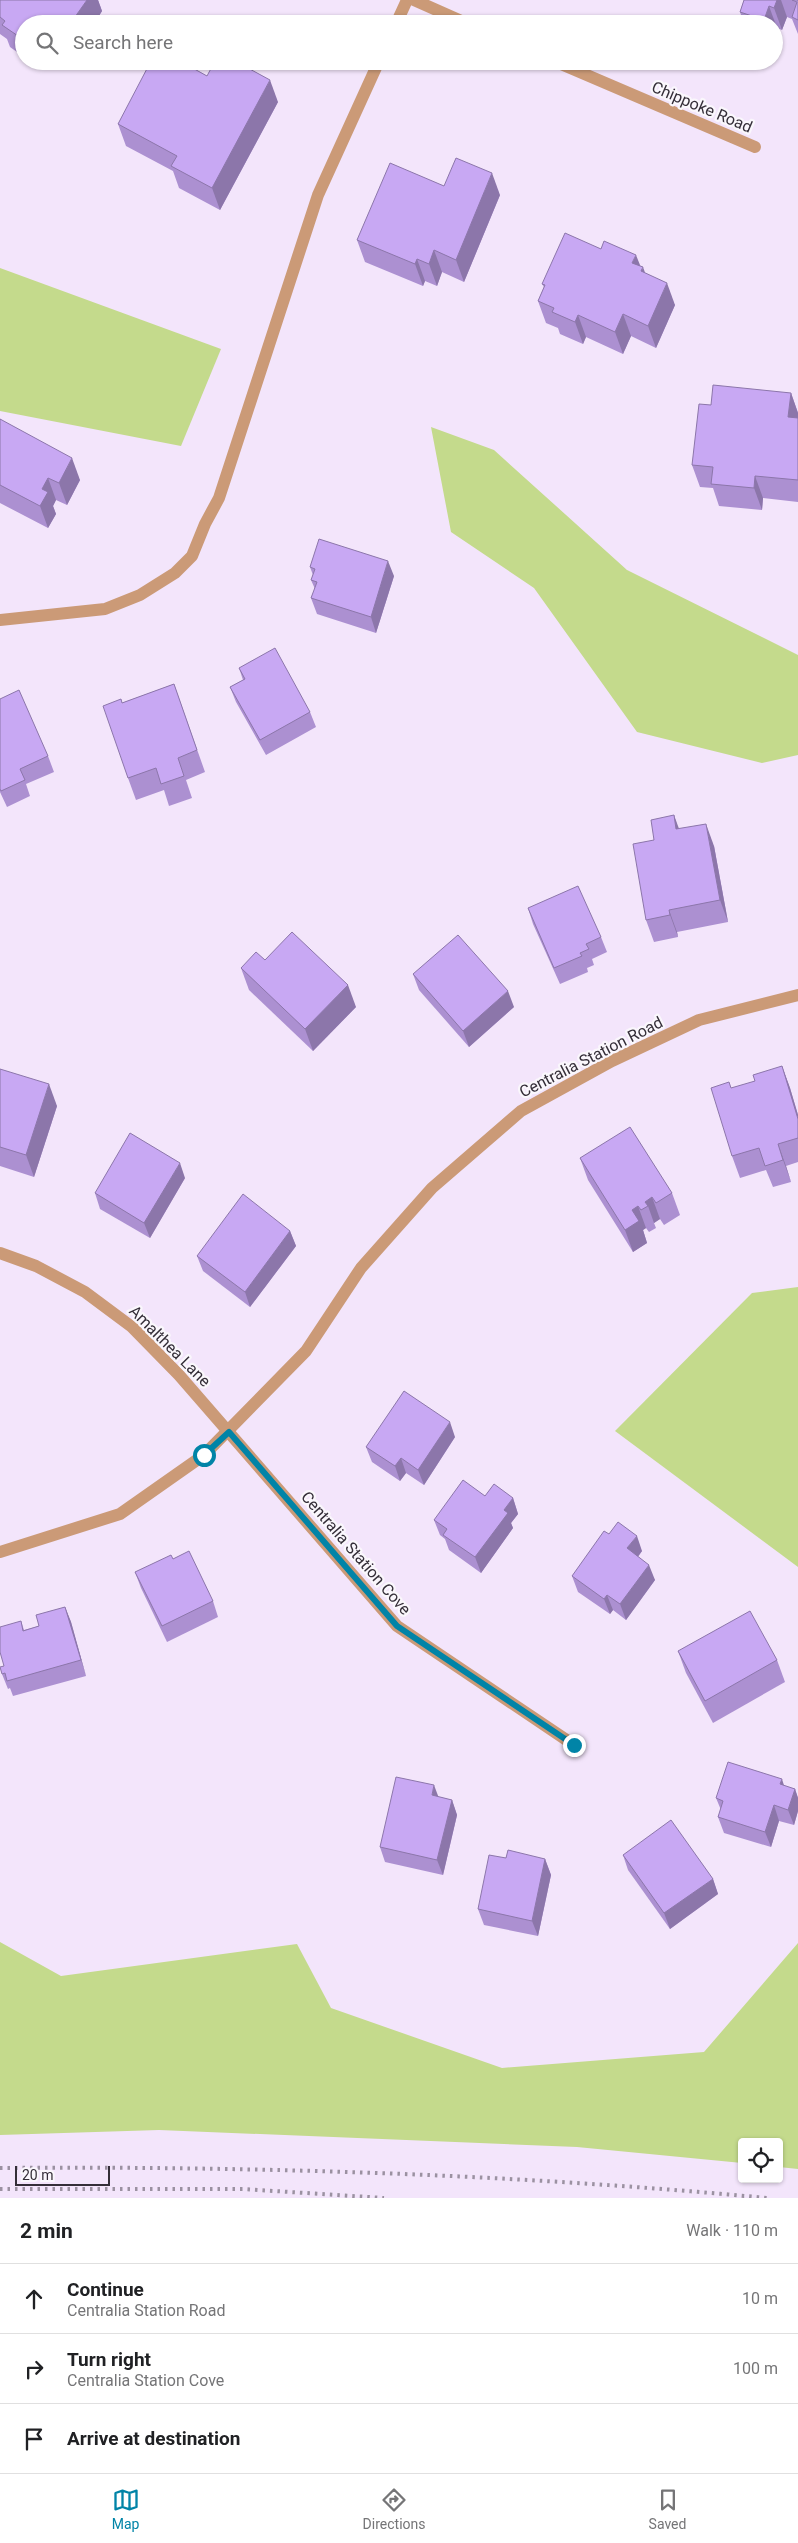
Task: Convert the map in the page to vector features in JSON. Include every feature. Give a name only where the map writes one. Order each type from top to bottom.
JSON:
[{"type":"street","points":[[400,15],[407,0]]},
{"type":"street","points":[[414,0],[448,15]]},
{"type":"street","points":[[0,620],[106,609],[140,595],[175,573],[192,556],[204,524],[219,498],[318,195],[375,70]]},
{"type":"street","name":"Chippoke Road","points":[[575,70],[755,147]]},
{"type":"street","name":"Centralia Station Road","points":[[0,1552],[120,1514],[204,1455],[229,1432],[306,1350],[361,1268],[432,1188],[521,1111],[612,1060],[699,1020],[798,995]]},
{"type":"street","name":"Amalthea Lane","points":[[0,1252],[36,1266],[85,1292],[132,1327],[179,1375],[229,1432]]},
{"type":"street","name":"Centralia Station Cove","points":[[229,1432],[397,1626],[574,1745]]},
{"type":"green space","points":[[0,268],[221,349],[181,446],[0,411]]},
{"type":"green space","points":[[431,427],[494,450],[627,570],[798,655],[798,755],[762,763],[637,732],[534,588],[451,532]]},
{"type":"green space","points":[[798,1287],[798,1567],[615,1431],[752,1293]]},
{"type":"green space","points":[[0,1942],[61,1976],[297,1944],[331,2008],[502,2068],[704,2052],[798,1943],[798,2169],[783,2167],[783,2138],[738,2138],[738,2163],[577,2147],[159,2130],[0,2135]]},
{"type":"building","points":[[0,0],[87,0],[76,15],[15,15],[15,34],[2,25],[5,21],[0,17]]},
{"type":"building","points":[[744,0],[777,0],[774,8],[769,6],[766,15],[749,15],[740,12]]},
{"type":"building","points":[[792,0],[798,0],[798,20],[792,17],[797,2]]},
{"type":"building","points":[[146,70],[196,70],[207,76],[210,70],[252,70],[270,80],[212,188],[171,166],[177,156],[118,124]]},
{"type":"building","points":[[456,158],[492,173],[456,260],[434,250],[429,264],[417,259],[415,264],[357,240],[390,163],[444,186]]},
{"type":"building","points":[[565,233],[601,249],[604,241],[636,255],[632,263],[643,267],[641,271],[667,283],[648,326],[623,314],[615,332],[578,315],[575,322],[552,312],[554,308],[538,301],[545,285],[542,284]]},
{"type":"building","points":[[713,385],[791,393],[788,417],[798,418],[798,480],[755,476],[754,488],[711,484],[713,467],[692,465],[699,404],[711,405]]},
{"type":"building","points":[[0,419],[72,458],[59,483],[48,478],[42,489],[48,492],[40,506],[0,485]]},
{"type":"building","points":[[319,539],[388,561],[371,617],[311,598],[317,582],[311,580],[315,569],[310,567]]},
{"type":"building","points":[[275,648],[310,712],[260,740],[230,687],[245,679],[239,668]]},
{"type":"building","points":[[174,684],[197,750],[178,758],[184,776],[161,784],[156,768],[128,778],[103,706],[121,699],[122,703]]},
{"type":"building","points":[[19,690],[48,756],[20,769],[25,780],[1,791],[0,699]]},
{"type":"building","points":[[674,815],[676,829],[706,824],[720,900],[669,910],[670,915],[646,920],[633,844],[654,840],[651,820]]},
{"type":"building","points":[[578,886],[601,937],[586,944],[589,949],[580,953],[582,956],[554,968],[528,908]]},
{"type":"building","points":[[292,932],[348,985],[305,1029],[241,968],[256,952],[265,960]]},
{"type":"building","points":[[458,935],[508,991],[463,1031],[413,974]]},
{"type":"building","points":[[782,1066],[798,1119],[798,1138],[778,1144],[783,1160],[765,1166],[759,1148],[732,1156],[711,1088],[729,1082],[731,1088],[755,1081],[753,1075]]},
{"type":"building","points":[[0,1069],[49,1084],[26,1155],[0,1147]]},
{"type":"building","points":[[630,1127],[672,1193],[656,1203],[652,1197],[645,1202],[648,1206],[641,1210],[638,1206],[632,1210],[639,1221],[625,1230],[580,1158]]},
{"type":"building","points":[[130,1133],[180,1163],[144,1223],[95,1193]]},
{"type":"building","points":[[243,1194],[290,1231],[245,1292],[197,1256]]},
{"type":"building","points":[[404,1391],[450,1422],[418,1470],[401,1458],[395,1466],[366,1447]]},
{"type":"building","points":[[463,1480],[485,1496],[494,1484],[513,1498],[504,1510],[508,1513],[475,1557],[443,1535],[447,1529],[434,1520]]},
{"type":"building","points":[[618,1522],[637,1536],[627,1548],[649,1565],[620,1604],[607,1595],[604,1599],[572,1576],[604,1531],[609,1534]]},
{"type":"building","points":[[189,1551],[213,1601],[162,1626],[135,1572],[171,1555],[173,1559]]},
{"type":"building","points":[[65,1607],[81,1660],[7,1681],[5,1673],[2,1674],[0,1667],[4,1666],[0,1652],[0,1627],[21,1621],[23,1631],[39,1626],[36,1615]]},
{"type":"building","points":[[750,1611],[777,1660],[705,1701],[678,1651]]},
{"type":"building","points":[[728,1762],[782,1779],[780,1784],[795,1789],[788,1810],[774,1805],[765,1832],[718,1817],[723,1801],[716,1798]]},
{"type":"building","points":[[396,1777],[434,1785],[432,1795],[452,1800],[437,1860],[380,1847]]},
{"type":"building","points":[[671,1820],[713,1879],[664,1913],[623,1855]]},
{"type":"building","points":[[508,1850],[545,1859],[532,1921],[478,1909],[489,1855],[506,1858]]},
{"type":"railway","points":[[0,2168],[192,2168],[384,2173],[576,2183],[767,2198]]},
{"type":"railway","points":[[0,2189],[243,2189],[384,2198]]},
{"type":"route","points":[[204,1455],[229,1432],[397,1626],[574,1745]]}]
